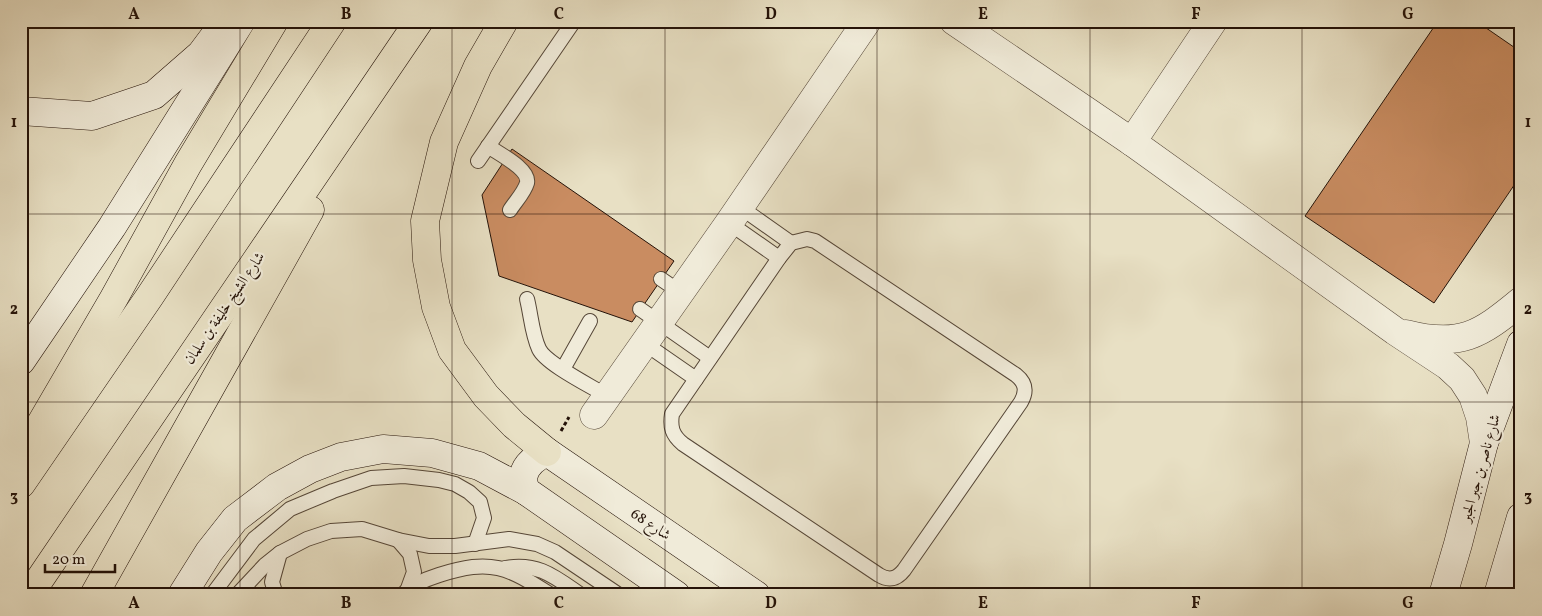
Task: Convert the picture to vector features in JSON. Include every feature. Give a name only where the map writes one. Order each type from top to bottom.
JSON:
[{"type":"highway","points":[[21,456],[114,298],[188,164],[274,21]]},
{"type":"highway","points":[[21,484],[150,296],[332,21]]},
{"type":"highway","name":"شارع الشيخ خليفة بن سلمان","points":[[30,595],[419,21]]},
{"type":"highway","points":[[504,21],[478,66],[444,142],[425,221],[427,260],[436,307],[452,350],[486,396],[514,425],[547,452]]},
{"type":"highway","points":[[94,595],[404,44]]},
{"type":"main road","points":[[21,110],[92,116],[154,94],[201,54],[225,21]]},
{"type":"main road","points":[[21,361],[112,227],[241,21]]},
{"type":"main road","points":[[600,405],[671,286],[735,215],[867,21]]},
{"type":"main road","points":[[954,21],[1132,142],[1395,331],[1448,366],[1462,380],[1473,396],[1480,416],[1484,443]]},
{"type":"main road","points":[[1132,142],[1213,21]]},
{"type":"main road","points":[[1395,331],[1424,338],[1445,340],[1466,337],[1486,328],[1521,301]]},
{"type":"main road","name":"شارع ناصر بن جبر الجبر","points":[[1443,595],[1484,443],[1521,344]]},
{"type":"main road","points":[[182,595],[209,552],[235,519],[277,487],[310,469],[341,457],[384,449],[432,453],[479,466],[526,491],[676,595]]},
{"type":"main road","points":[[526,491],[523,478],[527,466],[536,457],[547,452]]},
{"type":"main road","name":"شارع 68","points":[[547,452],[756,595]]},
{"type":"main road","points":[[1498,595],[1521,517]]},
{"type":"lane","points":[[478,161],[574,21]]},
{"type":"lane","points":[[488,146],[521,169],[526,176],[527,182],[523,191],[510,210]]},
{"type":"lane","points":[[735,215],[792,243]]},
{"type":"lane","points":[[735,215],[779,258]]},
{"type":"lane","points":[[807,239],[815,241],[1016,375],[1022,380],[1025,387],[1025,394],[1021,402],[899,576],[892,579],[879,576],[676,438],[672,430],[672,414],[779,258],[792,243],[807,239]]},
{"type":"lane","points":[[527,299],[538,348],[546,359],[563,369],[600,405]]},
{"type":"lane","points":[[563,369],[590,321]]},
{"type":"lane","points":[[648,325],[696,379]]},
{"type":"lane","points":[[648,325],[710,358]]},
{"type":"lane","points":[[212,595],[254,539],[290,509],[371,478],[404,476],[439,480],[455,484],[469,492],[480,502],[484,518],[475,544]]},
{"type":"lane","points":[[237,595],[264,565],[307,539],[331,531],[362,528],[398,540],[429,546],[455,546],[509,539],[537,544],[555,552],[619,595]]},
{"type":"lane","points":[[398,540],[410,554],[414,572],[405,593]]},
{"type":"lane","points":[[276,595],[272,582],[280,554]]},
{"type":"lane","points":[[405,593],[436,576],[470,567],[502,568],[525,566],[539,569],[551,575],[581,595]]},
{"type":"lane","points":[[502,568],[516,573],[551,595]]},
{"type":"building","points":[[1438,21],[1476,21],[1521,52],[1521,175],[1434,303],[1305,216]]},
{"type":"building","points":[[512,149],[674,261],[632,322],[499,276],[482,195]]}]
